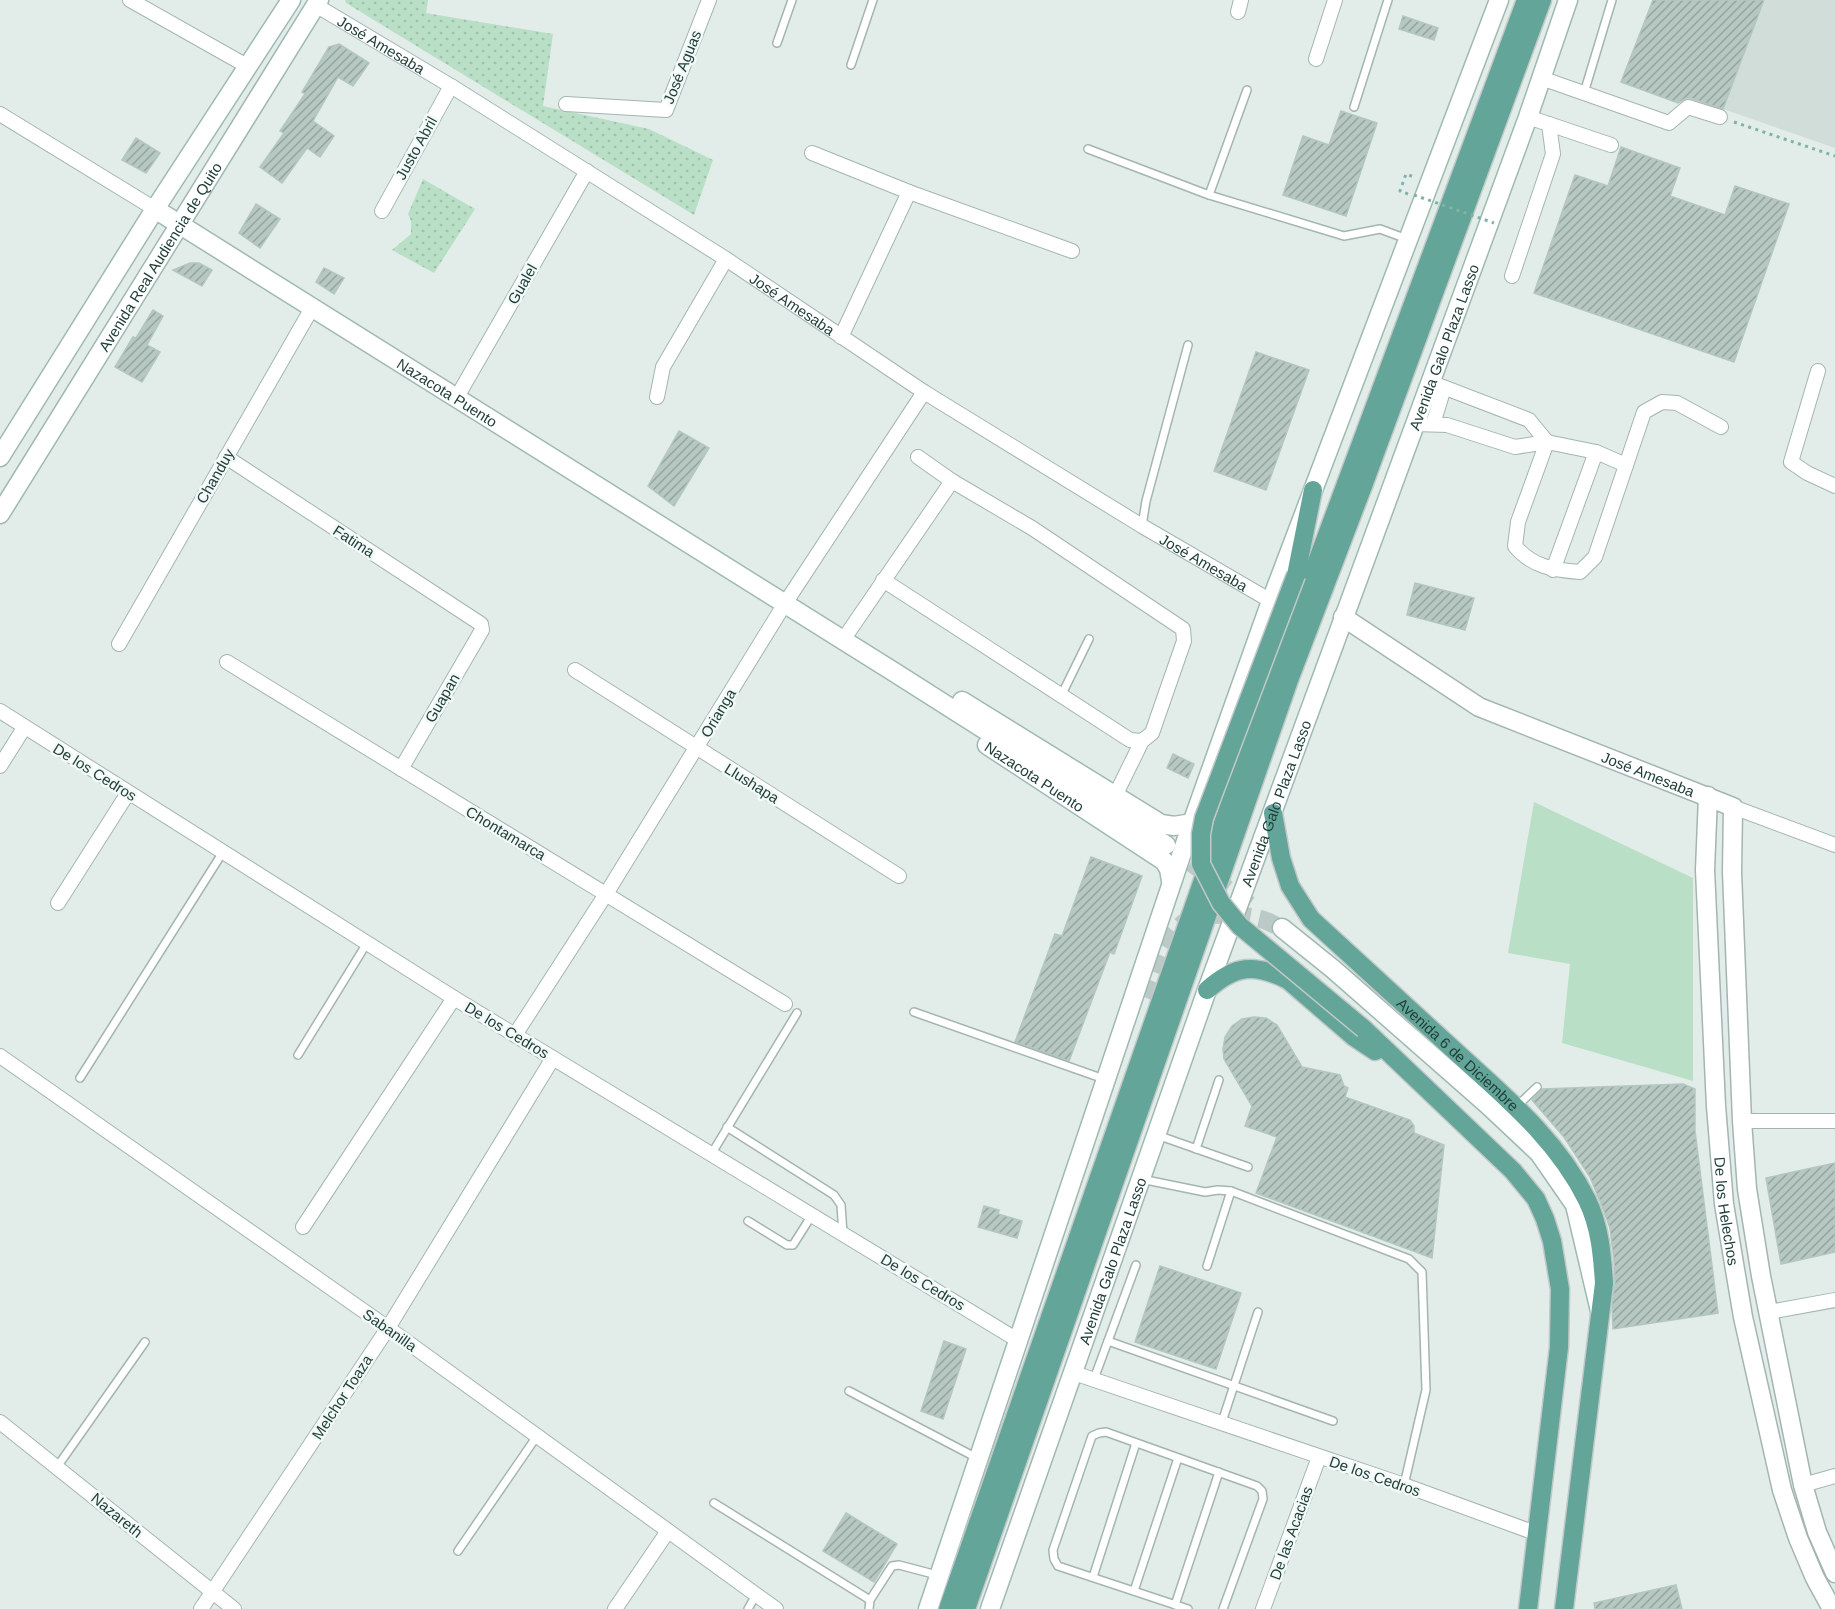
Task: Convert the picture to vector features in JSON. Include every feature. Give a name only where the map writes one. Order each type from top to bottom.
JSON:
[{"type":"main road","name":"Avenida Real Audiencia de Quito","points":[[0,457],[155,209],[291,0]]},
{"type":"main road","points":[[928,1609],[1171,881],[1270,601],[1499,0]]},
{"type":"main road","points":[[948,1609],[1273,680],[1526,0]]},
{"type":"main road","name":"Avenida Galo Plaza Lasso","points":[[966,1609],[1289,680],[1542,0]]},
{"type":"main road","name":"Avenida Galo Plaza Lasso","points":[[990,1609],[1207,990],[1343,617],[1424,424],[1568,0]]},
{"type":"main road","name":"Avenida Real Audiencia de Quito","points":[[0,514],[318,3]]},
{"type":"main road","name":"Nazacota Puento","points":[[155,209],[1166,845]]},
{"type":"main road","points":[[1313,490],[1296,575],[1204,818],[1201,834],[1201,864],[1221,903],[1240,926],[1364,1029],[1513,1171],[1536,1198],[1552,1241],[1560,1289],[1559,1347],[1545,1450],[1538,1534],[1528,1609]]},
{"type":"main road","name":"José Amesaba","points":[[1343,617],[1479,707],[1733,807]]},
{"type":"main road","points":[[894,672],[931,681],[1161,824],[1174,826],[1192,823]]},
{"type":"main road","name":"Nazacota Puento","points":[[894,672],[919,699],[1164,861],[1169,869],[1171,881]]},
{"type":"main road","name":"De los Helechos","points":[[1708,796],[1705,870],[1722,1182],[1736,1284],[1782,1490],[1811,1568],[1832,1609]]},
{"type":"main road","name":"De los Helechos","points":[[1733,807],[1732,872],[1747,1189],[1761,1276],[1803,1485],[1817,1532],[1834,1570]]},
{"type":"main road","name":"Avenida 6 de Diciembre","points":[[1273,813],[1281,858],[1290,886],[1311,919],[1516,1107],[1553,1146],[1572,1173],[1598,1227],[1604,1284],[1564,1609]]},
{"type":"main road","points":[[1705,870],[1732,872]]},
{"type":"main road","name":"Avenida 6 de Diciembre","points":[[1282,928],[1342,977],[1488,1105],[1539,1153],[1575,1205],[1601,1316]]},
{"type":"main road","points":[[1207,990],[1222,976],[1238,970],[1250,969],[1275,974],[1288,980],[1354,1037],[1419,1082]]},
{"type":"main road","points":[[1061,1215],[1144,997]]},
{"type":"street","points":[[130,0],[247,66]]},
{"type":"street","name":"José Aguas","points":[[566,104],[666,110],[709,0]]},
{"type":"street","points":[[1316,59],[1335,0]]},
{"type":"street","name":"José Amesaba","points":[[318,3],[726,259],[924,392],[1142,526],[1270,601]]},
{"type":"street","points":[[1541,78],[1669,123],[1688,107],[1720,117]]},
{"type":"street","name":"Justo Abril","points":[[382,211],[451,86]]},
{"type":"street","name":"Nazacota Puento","points":[[0,114],[155,209]]},
{"type":"street","points":[[1528,117],[1611,145]]},
{"type":"street","points":[[1512,276],[1553,154],[1549,124]]},
{"type":"street","points":[[812,153],[909,192],[1072,251]]},
{"type":"street","name":"Gualel","points":[[457,397],[586,171]]},
{"type":"street","points":[[841,337],[909,192]]},
{"type":"street","points":[[657,397],[663,367],[726,259]]},
{"type":"street","name":"Chanduy","points":[[119,644],[312,308]]},
{"type":"street","points":[[1818,371],[1791,462],[1835,486]]},
{"type":"street","points":[[1437,385],[1529,420],[1546,442]]},
{"type":"street","name":"Orianga","points":[[515,1035],[606,894],[784,604],[924,392]]},
{"type":"street","points":[[1546,442],[1518,522],[1515,546],[1524,557],[1553,570],[1580,572],[1595,557],[1644,412],[1662,402],[1677,403],[1721,427]]},
{"type":"street","points":[[1424,424],[1447,426],[1515,447],[1546,442],[1596,452],[1626,465]]},
{"type":"street","points":[[1553,570],[1596,452]]},
{"type":"street","name":"Fatima","points":[[225,457],[482,626]]},
{"type":"street","points":[[918,457],[952,481],[1032,528],[1183,629],[1184,641],[1152,733],[1142,741],[1115,796]]},
{"type":"street","points":[[843,640],[952,481]]},
{"type":"street","points":[[883,580],[1130,740],[1142,741]]},
{"type":"street","name":"Guapan","points":[[401,769],[482,630],[482,626]]},
{"type":"street","name":"Chontamarca","points":[[227,662],[785,1004]]},
{"type":"street","name":"Llushapa","points":[[575,670],[899,876]]},
{"type":"street","name":"De los Cedros","points":[[0,711],[454,998],[1019,1341]]},
{"type":"street","points":[[0,766],[24,728]]},
{"type":"street","points":[[58,903],[128,793]]},
{"type":"street","name":"José Amesaba","points":[[1733,807],[1835,845]]},
{"type":"street","points":[[303,1227],[454,998]]},
{"type":"street","name":"Sabanilla","points":[[0,1056],[388,1328],[776,1609]]},
{"type":"street","name":"Melchor Toaza","points":[[201,1609],[388,1328],[553,1058]]},
{"type":"street","points":[[1742,1121],[1835,1122]]},
{"type":"street","points":[[1769,1312],[1835,1300]]},
{"type":"street","name":"De los Cedros","points":[[1074,1373],[1404,1485],[1538,1534]]},
{"type":"street","name":"Nazareth","points":[[0,1422],[234,1609]]},
{"type":"street","name":"De las Acacias","points":[[1263,1609],[1319,1456]]},
{"type":"street","points":[[1803,1485],[1835,1476]]},
{"type":"street","points":[[615,1609],[668,1531]]},
{"type":"lane","points":[[777,43],[792,0]]},
{"type":"lane","points":[[851,65],[873,0]]},
{"type":"lane","points":[[1354,107],[1388,0]]},
{"type":"lane","points":[[1584,93],[1612,0]]},
{"type":"lane","points":[[1209,195],[1247,90]]},
{"type":"lane","points":[[1088,149],[1209,195],[1344,236],[1380,229],[1408,240]]},
{"type":"lane","points":[[1142,526],[1146,501],[1188,345]]},
{"type":"lane","points":[[1061,696],[1089,639]]},
{"type":"lane","points":[[80,1078],[223,852]]},
{"type":"lane","points":[[298,1055],[367,943]]},
{"type":"lane","points":[[914,1012],[1104,1079]]},
{"type":"lane","points":[[712,1154],[797,1013]]},
{"type":"lane","points":[[1196,1149],[1219,1080]]},
{"type":"lane","points":[[1516,1107],[1537,1087]]},
{"type":"lane","points":[[727,1127],[834,1195],[841,1205],[843,1233]]},
{"type":"lane","points":[[1157,1135],[1248,1167]]},
{"type":"lane","points":[[1141,1179],[1205,1192],[1231,1191],[1409,1259],[1422,1272],[1426,1390],[1404,1485]]},
{"type":"lane","points":[[1207,1266],[1231,1191]]},
{"type":"lane","points":[[748,1221],[787,1245],[793,1245],[812,1215]]},
{"type":"lane","points":[[1094,1380],[1136,1265]]},
{"type":"lane","points":[[1222,1422],[1258,1312]]},
{"type":"lane","points":[[57,1467],[145,1341]]},
{"type":"lane","points":[[1108,1341],[1333,1421]]},
{"type":"lane","points":[[849,1391],[979,1459]]},
{"type":"lane","points":[[1188,1609],[1058,1566],[1053,1550],[1092,1436],[1106,1432],[1257,1486],[1262,1491],[1263,1499],[1223,1609]]},
{"type":"lane","points":[[458,1551],[537,1436]]},
{"type":"lane","points":[[1093,1577],[1136,1443]]},
{"type":"lane","points":[[1134,1591],[1178,1458]]},
{"type":"lane","points":[[1175,1605],[1219,1472]]},
{"type":"lane","points":[[714,1503],[870,1600]]},
{"type":"lane","points":[[869,1609],[870,1600],[892,1566],[899,1565],[940,1575]]},
{"type":"lane","points":[[748,1609],[756,1595]]},
{"type":"path","points":[[1720,117],[1835,156]]},
{"type":"path","points":[[1414,195],[1494,223]]},
{"type":"shaded area","points":[[1765,0],[1835,0],[1835,148],[1723,109]]},
{"type":"green space","points":[[345,0],[428,0],[426,13],[553,34],[543,106],[649,129],[713,160],[694,215],[346,3]]},
{"type":"green space","points":[[423,179],[475,209],[434,273],[392,250],[411,234],[411,221],[408,214]]},
{"type":"green space","points":[[1534,802],[1693,878],[1693,1081],[1562,1043],[1570,964],[1508,953]]},
{"type":"building","points":[[1653,0],[1764,0],[1723,109],[1690,98],[1678,103],[1621,82]]},
{"type":"building","points":[[1403,16],[1438,28],[1434,40],[1399,29]]},
{"type":"building","points":[[339,44],[369,63],[353,86],[338,77],[313,121],[334,136],[320,157],[307,148],[282,183],[260,167],[284,133],[280,131],[305,94],[302,92],[329,47]]},
{"type":"building","points":[[1341,111],[1377,123],[1346,216],[1283,195],[1303,136],[1329,145]]},
{"type":"building","points":[[136,138],[160,153],[146,173],[122,160]]},
{"type":"building","points":[[1621,147],[1680,168],[1670,196],[1725,215],[1735,186],[1789,204],[1734,362],[1534,293],[1575,175],[1608,186]]},
{"type":"building","points":[[256,204],[280,219],[260,248],[239,233]]},
{"type":"building","points":[[190,263],[199,263],[212,270],[202,286],[173,270]]},
{"type":"building","points":[[324,268],[344,278],[334,294],[316,282]]},
{"type":"building","points":[[153,310],[163,316],[147,345],[160,352],[142,382],[115,367]]},
{"type":"building","points":[[1256,352],[1309,370],[1266,490],[1214,471]]},
{"type":"building","points":[[679,431],[709,448],[674,506],[648,486]]},
{"type":"building","points":[[1415,583],[1474,598],[1465,630],[1407,615]]},
{"type":"building","points":[[1173,754],[1194,764],[1188,778],[1167,768]]},
{"type":"building","points":[[1091,857],[1142,876],[1114,954],[1110,952],[1069,1061],[1015,1042],[1055,934],[1062,936]]},
{"type":"building","points":[[1266,1018],[1277,1025],[1302,1067],[1340,1075],[1344,1086],[1348,1088],[1345,1097],[1410,1120],[1414,1126],[1414,1133],[1444,1145],[1432,1258],[1256,1193],[1277,1137],[1245,1126],[1252,1106],[1224,1059],[1223,1049],[1225,1037],[1232,1026],[1242,1019]]},
{"type":"building","points":[[1683,1084],[1695,1089],[1695,1131],[1718,1313],[1613,1329],[1612,1306],[1615,1282],[1610,1228],[1590,1177],[1564,1137],[1532,1100],[1542,1089]]},
{"type":"building","points":[[1835,1163],[1835,1252],[1781,1264],[1766,1178]]},
{"type":"building","points":[[984,1206],[999,1210],[998,1214],[1022,1221],[1017,1238],[978,1227]]},
{"type":"building","points":[[1160,1266],[1241,1293],[1216,1369],[1135,1342]]},
{"type":"building","points":[[944,1341],[966,1349],[943,1419],[921,1411]]},
{"type":"building","points":[[846,1513],[897,1544],[874,1582],[823,1551]]},
{"type":"building","points":[[1676,1585],[1682,1609],[1595,1609],[1594,1603]]},
{"type":"tunnel","points":[[1169,847],[1251,906]]},
{"type":"tunnel","points":[[1144,997],[1168,941],[1187,921],[1205,916],[1238,915],[1266,921],[1282,928]]}]
